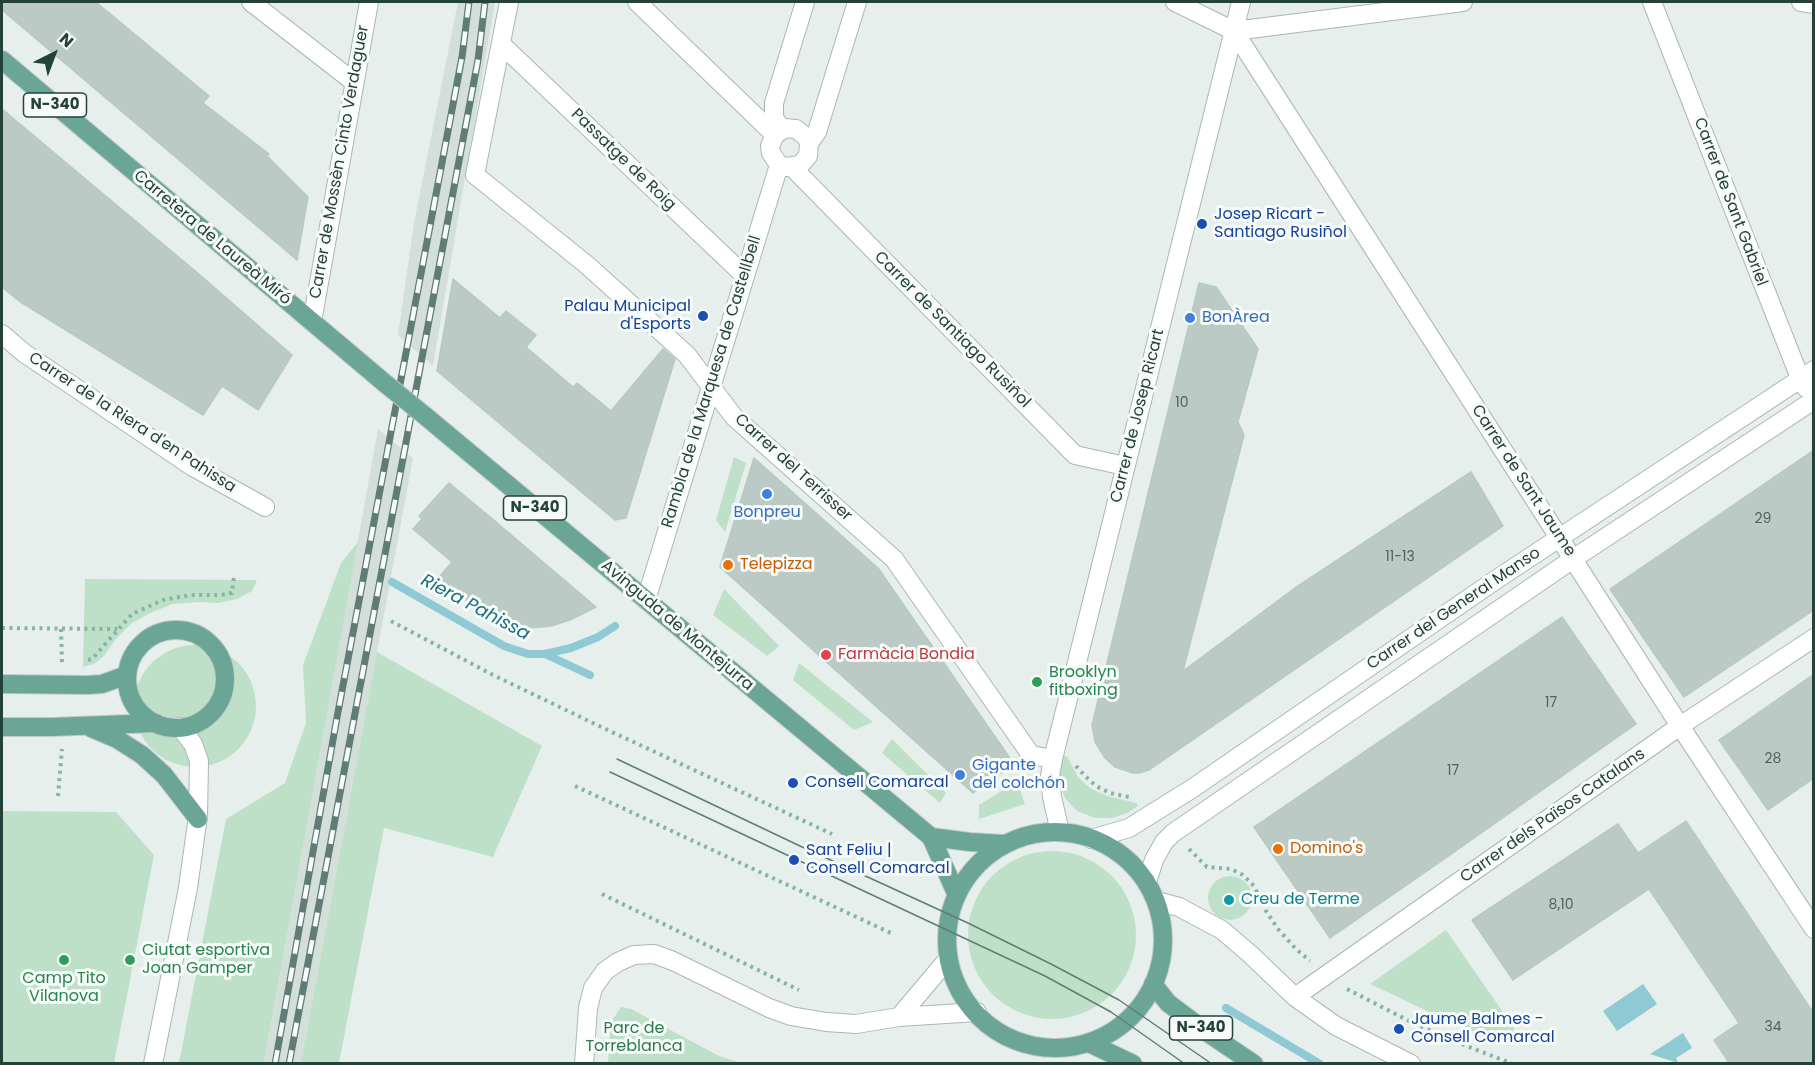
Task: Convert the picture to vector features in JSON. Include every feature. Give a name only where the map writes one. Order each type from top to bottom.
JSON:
[{"type":"main road","name":"Carretera de Laureà Miró","points":[[2,60],[424,415]]},
{"type":"main road","name":"Avinguda de Montejurra","points":[[424,415],[931,837],[956,893]]},
{"type":"main road","points":[[180,630],[194,633],[207,641],[218,653],[224,669],[225,685],[219,701],[210,714],[196,723],[168,727],[145,717],[136,708],[130,697],[127,675],[132,656],[140,645],[152,636],[165,631],[180,630]]},
{"type":"main road","points":[[2,684],[102,684],[127,675]]},
{"type":"main road","points":[[2,727],[156,723]]},
{"type":"main road","points":[[87,726],[117,739],[142,755],[164,775],[198,819]]},
{"type":"main road","points":[[1060,832],[1091,839],[1109,847],[1126,860],[1147,882],[1157,901],[1163,940],[1160,965],[1142,1005],[1130,1020],[1114,1033],[1091,1044],[1058,1050],[1027,1044],[999,1030],[977,1012],[960,989],[948,959],[945,939],[949,915],[956,893],[970,872],[986,855],[1004,844],[1034,834],[1060,832]]},
{"type":"main road","points":[[931,837],[1004,844]]},
{"type":"main road","name":"N-340","points":[[1153,984],[1168,1003],[1254,1064]]},
{"type":"main road","points":[[1091,1044],[1133,1064]]},
{"type":"street","points":[[251,2],[354,82]]},
{"type":"street","name":"Carrer de Mossèn Cinto Verdaguer","points":[[312,322],[369,2]]},
{"type":"street","points":[[501,44],[509,2]]},
{"type":"street","points":[[637,2],[778,132],[785,128],[796,129],[806,137],[809,143]]},
{"type":"street","name":"Rambla de la Marquesa de Castellbell","points":[[786,166],[771,153],[770,146],[778,132],[774,117],[774,103],[805,2]]},
{"type":"street","name":"Rambla de la Marquesa de Castellbell","points":[[786,166],[805,161],[810,150],[809,143],[816,132],[857,2]]},
{"type":"street","points":[[1175,2],[1234,31],[1435,3],[1463,2]]},
{"type":"street","name":"Carrer de Josep Ricart","points":[[1060,832],[1050,776],[1053,759],[1241,2]]},
{"type":"street","name":"Carrer de Sant Gabriel","points":[[1652,2],[1807,374],[1814,400]]},
{"type":"street","points":[[1801,2],[1814,4]]},
{"type":"street","name":"Carrer de Sant Jaume","points":[[1234,31],[1680,726],[1814,929]]},
{"type":"street","name":"Carrer del Terrisser","points":[[501,44],[475,175],[587,265],[687,355],[734,417],[894,560],[1031,755],[1053,759]]},
{"type":"street","name":"Passatge de Roig","points":[[501,44],[745,276]]},
{"type":"street","name":"Rambla de la Marquesa de Castellbell","points":[[646,600],[745,276],[786,166]]},
{"type":"street","name":"Carrer de Santiago Rusiñol","points":[[786,166],[1076,455],[1125,466]]},
{"type":"street","name":"Carrer de la Riera d'en Pahissa","points":[[2,334],[24,353],[193,467],[265,507]]},
{"type":"street","name":"Carrer del General Manso","points":[[1091,839],[1129,828],[1187,792],[1559,537],[1807,374]]},
{"type":"street","name":"Carrer del General Manso","points":[[1147,882],[1154,860],[1164,842],[1173,833],[1573,559],[1814,400]]},
{"type":"street","name":"Carrer dels Països Catalans","points":[[1294,997],[1680,726],[1814,638]]},
{"type":"street","points":[[153,1064],[188,888],[198,819],[199,761],[193,744],[180,727]]},
{"type":"street","points":[[1157,901],[1179,908],[1222,930],[1294,997],[1336,1026],[1411,1064]]},
{"type":"street","points":[[584,1064],[588,1008],[593,988],[605,971],[634,955],[654,954],[769,1008],[791,1016],[826,1023],[855,1017],[899,1017],[977,1012]]},
{"type":"street","points":[[899,1017],[948,959]]},
{"type":"path","points":[[83,662],[92,659],[132,614],[163,600],[191,595],[232,593],[234,576]]},
{"type":"path","points":[[391,621],[493,675],[832,834]]},
{"type":"path","points":[[2,628],[117,630]]},
{"type":"path","points":[[61,629],[62,667],[69,665]]},
{"type":"path","points":[[58,796],[62,740]]},
{"type":"path","points":[[1074,761],[1096,786],[1110,793],[1137,799]]},
{"type":"path","points":[[574,786],[892,934]]},
{"type":"path","points":[[1188,848],[1207,867]]},
{"type":"path","points":[[602,894],[800,990]]},
{"type":"shaded area","points":[[458,2],[495,2],[433,366],[398,335],[414,223]]},
{"type":"shaded area","points":[[378,429],[413,458],[301,1063],[264,1064]]},
{"type":"green space","points":[[734,457],[746,463],[725,532],[716,520]]},
{"type":"green space","points":[[358,542],[264,1063],[179,1063],[226,819],[285,783],[306,723],[303,665],[341,563]]},
{"type":"green space","points":[[85,579],[257,580],[252,591],[237,599],[218,603],[173,604],[150,613],[132,623],[115,640],[104,656],[94,664],[83,667]]},
{"type":"green space","points":[[724,589],[779,646],[767,656],[713,615]]},
{"type":"green space","points":[[195,645],[218,650],[238,663],[251,683],[256,706],[251,729],[238,749],[218,762],[195,767],[172,762],[152,749],[139,729],[134,706],[139,683],[152,663],[172,650]]},
{"type":"green space","points":[[377,652],[542,746],[493,857],[384,828],[339,1063],[301,1063]]},
{"type":"green space","points":[[799,663],[873,722],[854,730],[793,680]]},
{"type":"green space","points":[[892,739],[946,793],[940,803],[882,753]]},
{"type":"green space","points":[[1064,756],[1067,756],[1078,777],[1090,788],[1107,796],[1137,803],[1138,806],[1112,818],[1095,818],[1077,811],[1065,798],[1059,782],[1060,766]]},
{"type":"green space","points":[[1017,781],[1025,804],[979,819],[979,805]]},
{"type":"green space","name":"Camp Tito Vilanova","points":[[2,811],[116,812],[154,855],[114,1063],[2,1063]]},
{"type":"green space","points":[[1052,851],[1068,852],[1084,857],[1112,875],[1130,903],[1135,919],[1135,951],[1130,967],[1112,995],[1084,1013],[1068,1018],[1052,1019],[1036,1018],[1020,1013],[992,995],[974,967],[969,951],[968,935],[969,919],[974,903],[992,875],[1020,857],[1036,852]]},
{"type":"green space","points":[[1230,876],[1245,883],[1252,898],[1245,913],[1230,920],[1215,913],[1208,898],[1215,883]]},
{"type":"green space","points":[[1446,930],[1514,1028],[1508,1044],[1455,1024],[1370,984]]},
{"type":"green space","name":"Parc de Torreblanca","points":[[621,1007],[631,1009],[719,1056],[741,1063],[608,1063],[611,1022]]},
{"type":"water","points":[[1643,984],[1657,1004],[1617,1031],[1603,1011]]},
{"type":"water","points":[[1683,1033],[1692,1048],[1676,1058],[1678,1063],[1650,1054]]},
{"type":"building","points":[[2,2],[96,2],[209,96],[203,103],[269,154],[267,156],[308,197],[297,260],[2,10]]},
{"type":"building","points":[[2,109],[292,355],[258,410],[222,386],[203,415],[19,301],[2,287]]},
{"type":"building","points":[[453,279],[500,318],[506,311],[536,335],[526,347],[573,387],[577,383],[611,411],[663,349],[675,359],[626,518],[615,520],[437,371]]},
{"type":"building","points":[[1199,283],[1216,287],[1258,349],[1238,422],[1244,435],[1183,671],[1295,588],[1471,472],[1503,526],[1149,770],[1133,773],[1115,767],[1105,758],[1095,742],[1092,725]]},
{"type":"building","points":[[1814,450],[1814,610],[1684,697],[1610,589]]},
{"type":"building","points":[[754,458],[878,568],[1014,764],[973,793],[720,567]]},
{"type":"building","points":[[449,483],[596,607],[570,620],[551,626],[530,628],[509,625],[435,582],[452,562],[413,529],[422,519],[419,516]]},
{"type":"building","points":[[1562,617],[1636,724],[1330,938],[1254,827]]},
{"type":"building","points":[[1814,674],[1814,778],[1768,810],[1719,740]]},
{"type":"building","points":[[1686,821],[1814,1014],[1814,1064],[1730,1064],[1714,1040],[1739,1023],[1649,889],[1513,980],[1472,920],[1618,824],[1638,853]]},
{"type":"waterway","name":"Riera Pahissa","points":[[392,582],[504,646],[528,654],[545,654],[571,648],[598,637],[615,626]]},
{"type":"waterway","name":"Riera Pahissa","points":[[545,654],[590,675]]},
{"type":"waterway","name":"Riera Pahissa","points":[[1226,1008],[1320,1064]]},
{"type":"tram line","points":[[617,759],[1051,964],[1119,1000],[1212,1064]]},
{"type":"tram line","points":[[610,772],[1045,976],[1111,1012],[1185,1064]]},
{"type":"railway","points":[[275,1064],[338,712],[462,57],[469,2]]},
{"type":"railway","points":[[289,1064],[478,60],[485,2]]},
{"type":"place","name":"Josep Ricart - Santiago Rusiñol","points":[[1202,224]]},
{"type":"place","name":"Palau Municipal d'Esports","points":[[703,316]]},
{"type":"place","name":"BonÀrea","points":[[1190,318]]},
{"type":"place","name":"Bonpreu","points":[[767,494]]},
{"type":"place","name":"Telepizza","points":[[728,565]]},
{"type":"place","name":"Farmàcia Bondia","points":[[826,655]]},
{"type":"place","name":"Brooklyn fitboxing","points":[[1037,682]]},
{"type":"place","name":"Gigante del colchón","points":[[960,775]]},
{"type":"place","name":"Consell Comarcal","points":[[793,783]]},
{"type":"place","name":"Domino's","points":[[1278,849]]},
{"type":"place","name":"Sant Feliu | Consell Comarcal","points":[[794,860]]},
{"type":"place","name":"Creu de Terme","points":[[1229,900]]},
{"type":"place","name":"Camp Tito Vilanova","points":[[64,960]]},
{"type":"place","name":"Ciutat esportiva Joan Gamper","points":[[130,960]]},
{"type":"place","name":"Jaume Balmes - Consell Comarcal","points":[[1399,1029]]}]
